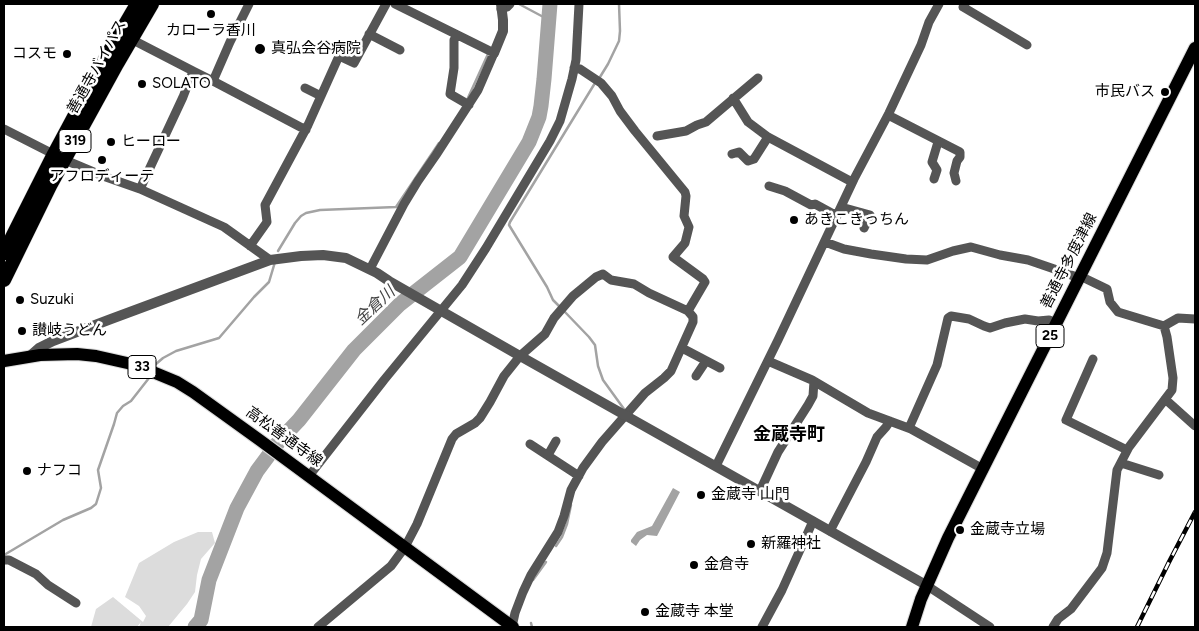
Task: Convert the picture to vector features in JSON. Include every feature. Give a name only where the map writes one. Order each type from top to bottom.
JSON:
[{"type":"highway","name":"善通寺バイパス","points":[[4,280],[50,186],[59,157],[106,57],[137,4]]},
{"type":"highway","name":"善通寺バイパス","points":[[4,253],[59,157],[152,4]]},
{"type":"main road","name":"善通寺多度津線","points":[[912,627],[926,585],[944,546],[1195,48]]},
{"type":"main road","name":"高松善通寺線","points":[[4,361],[40,355],[77,354],[96,356],[136,365],[177,382],[261,441],[512,627]]},
{"type":"street","points":[[213,81],[249,4]]},
{"type":"street","points":[[250,246],[267,222],[265,205],[306,130],[339,56],[354,63],[386,4]]},
{"type":"street","points":[[395,4],[494,54]]},
{"type":"street","points":[[308,476],[462,284],[486,248],[550,140],[560,121],[576,60],[579,4]]},
{"type":"street","points":[[716,466],[825,242],[852,182],[888,115],[921,45],[929,22],[939,4]]},
{"type":"street","points":[[965,4],[963,7],[1027,45]]},
{"type":"street","points":[[370,269],[408,197],[467,103],[478,90],[503,31],[504,5]]},
{"type":"street","points":[[369,34],[400,50]]},
{"type":"street","points":[[457,34],[454,40],[454,68],[450,94],[467,103]]},
{"type":"street","points":[[131,40],[306,130]]},
{"type":"street","points":[[574,68],[580,69],[601,83],[635,131],[685,192],[684,216],[689,227],[684,243],[673,257],[705,282],[688,311]]},
{"type":"street","points":[[140,189],[183,97],[193,71]]},
{"type":"street","points":[[657,136],[686,131],[706,122],[758,78]]},
{"type":"street","points":[[305,88],[321,96]]},
{"type":"street","points":[[733,98],[748,122],[768,137],[852,182]]},
{"type":"street","points":[[888,115],[960,152],[954,173],[956,180]]},
{"type":"street","points":[[4,129],[59,157],[140,189],[224,227],[270,260]]},
{"type":"street","points":[[732,154],[739,152],[748,160],[754,160],[768,137]]},
{"type":"street","points":[[934,179],[937,170],[932,162],[938,142]]},
{"type":"street","points":[[770,186],[785,191],[811,205],[815,204],[837,216]]},
{"type":"street","points":[[841,207],[870,215],[864,228]]},
{"type":"street","points":[[825,242],[844,249],[871,254],[927,260],[971,247],[1028,260],[1079,277],[1107,289],[1110,302],[1118,312],[1164,326],[1178,318],[1195,319]]},
{"type":"street","points":[[30,356],[39,348],[74,333],[270,260],[323,255],[346,258],[370,269],[520,356],[926,585],[990,627]]},
{"type":"street","points":[[318,627],[391,566],[405,547],[417,524],[452,439],[456,434],[480,418],[504,376],[520,356],[546,334],[554,318],[573,296],[596,277],[603,274],[611,280],[634,284],[688,311],[694,322],[671,371],[646,393],[602,442],[579,476],[571,490],[558,532],[531,574],[523,592],[512,627]]},
{"type":"street","points":[[909,428],[937,365],[948,318],[951,316],[969,319],[990,328],[1025,319],[1049,320],[1056,323]]},
{"type":"street","points":[[1053,627],[1058,619],[1071,608],[1102,568],[1107,554],[1118,470],[1127,450],[1172,390],[1173,378],[1164,326]]},
{"type":"street","points":[[74,333],[68,342],[68,346],[71,351],[77,354]]},
{"type":"street","points":[[682,348],[720,368]]},
{"type":"street","points":[[1093,359],[1066,420],[1127,450]]},
{"type":"street","points":[[696,376],[706,361]]},
{"type":"street","points":[[768,361],[814,381],[868,413],[909,428],[983,469]]},
{"type":"street","points":[[760,491],[778,452],[813,396],[814,381]]},
{"type":"street","points":[[1165,399],[1195,426]]},
{"type":"street","points":[[830,531],[877,437],[890,421]]},
{"type":"street","points":[[548,455],[556,441]]},
{"type":"street","points":[[530,444],[579,476]]},
{"type":"street","points":[[1121,463],[1160,475]]},
{"type":"street","points":[[762,627],[782,590],[813,521]]},
{"type":"street","points":[[4,560],[9,560],[36,574],[48,585],[76,603]]},
{"type":"shaded area","points":[[673,488],[680,492],[657,536],[647,535],[636,546],[631,540],[637,532],[652,526]]},
{"type":"shaded area","points":[[198,532],[212,532],[215,543],[201,559],[195,592],[168,627],[139,627],[141,622],[137,627],[91,627],[96,609],[113,597],[143,622],[146,616],[139,606],[125,597],[139,563],[174,542]]},
{"type":"waterway","points":[[519,4],[549,20]]},
{"type":"waterway","name":"金倉川","points":[[195,627],[201,620],[209,580],[237,508],[257,471],[354,350],[400,304],[460,257],[529,142],[539,117],[541,106],[550,4]]},
{"type":"waterway","points":[[600,77],[619,41],[619,4]]},
{"type":"waterway","points":[[467,100],[488,54]]},
{"type":"waterway","points":[[559,306],[553,300],[509,225],[595,83]]},
{"type":"waterway","points":[[278,251],[295,223],[306,213],[320,210],[396,207],[439,143]]},
{"type":"waterway","points":[[156,364],[176,351],[219,338],[269,282],[275,262]]},
{"type":"waterway","points":[[564,311],[595,345],[598,366],[603,380],[624,409]]},
{"type":"waterway","points":[[4,555],[63,520],[96,504],[101,488],[98,470],[117,413],[131,401],[149,378]]},
{"type":"waterway","points":[[556,546],[567,524],[571,505]]},
{"type":"waterway","points":[[533,580],[546,562]]},
{"type":"waterway","points":[[531,623],[532,627]]},
{"type":"railway","points":[[1137,627],[1195,512]]},
{"type":"place","name":"カローラ香川","points":[[211,14]]},
{"type":"place","name":"真弘会谷病院","points":[[260,49]]},
{"type":"place","name":"コスモ","points":[[67,54]]},
{"type":"place","name":"SOLATO","points":[[142,84]]},
{"type":"place","name":"市民バス","points":[[1165,92]]},
{"type":"place","name":"ヒーロー","points":[[111,142]]},
{"type":"place","name":"アフロディーテ","points":[[102,160]]},
{"type":"place","name":"あきこきっちん","points":[[794,220]]},
{"type":"place","name":"Suzuki","points":[[20,300]]},
{"type":"place","name":"讃岐うどん","points":[[22,331]]},
{"type":"place","name":"ナフコ","points":[[27,471]]},
{"type":"place","name":"金蔵寺 山門","points":[[701,495]]},
{"type":"place","name":"金蔵寺立場","points":[[960,530]]},
{"type":"place","name":"新羅神社","points":[[751,544]]},
{"type":"place","name":"金倉寺","points":[[694,565]]},
{"type":"place","name":"金蔵寺 本堂","points":[[645,612]]},
{"type":"district","name":"金蔵寺町","points":[[789,435]]}]
